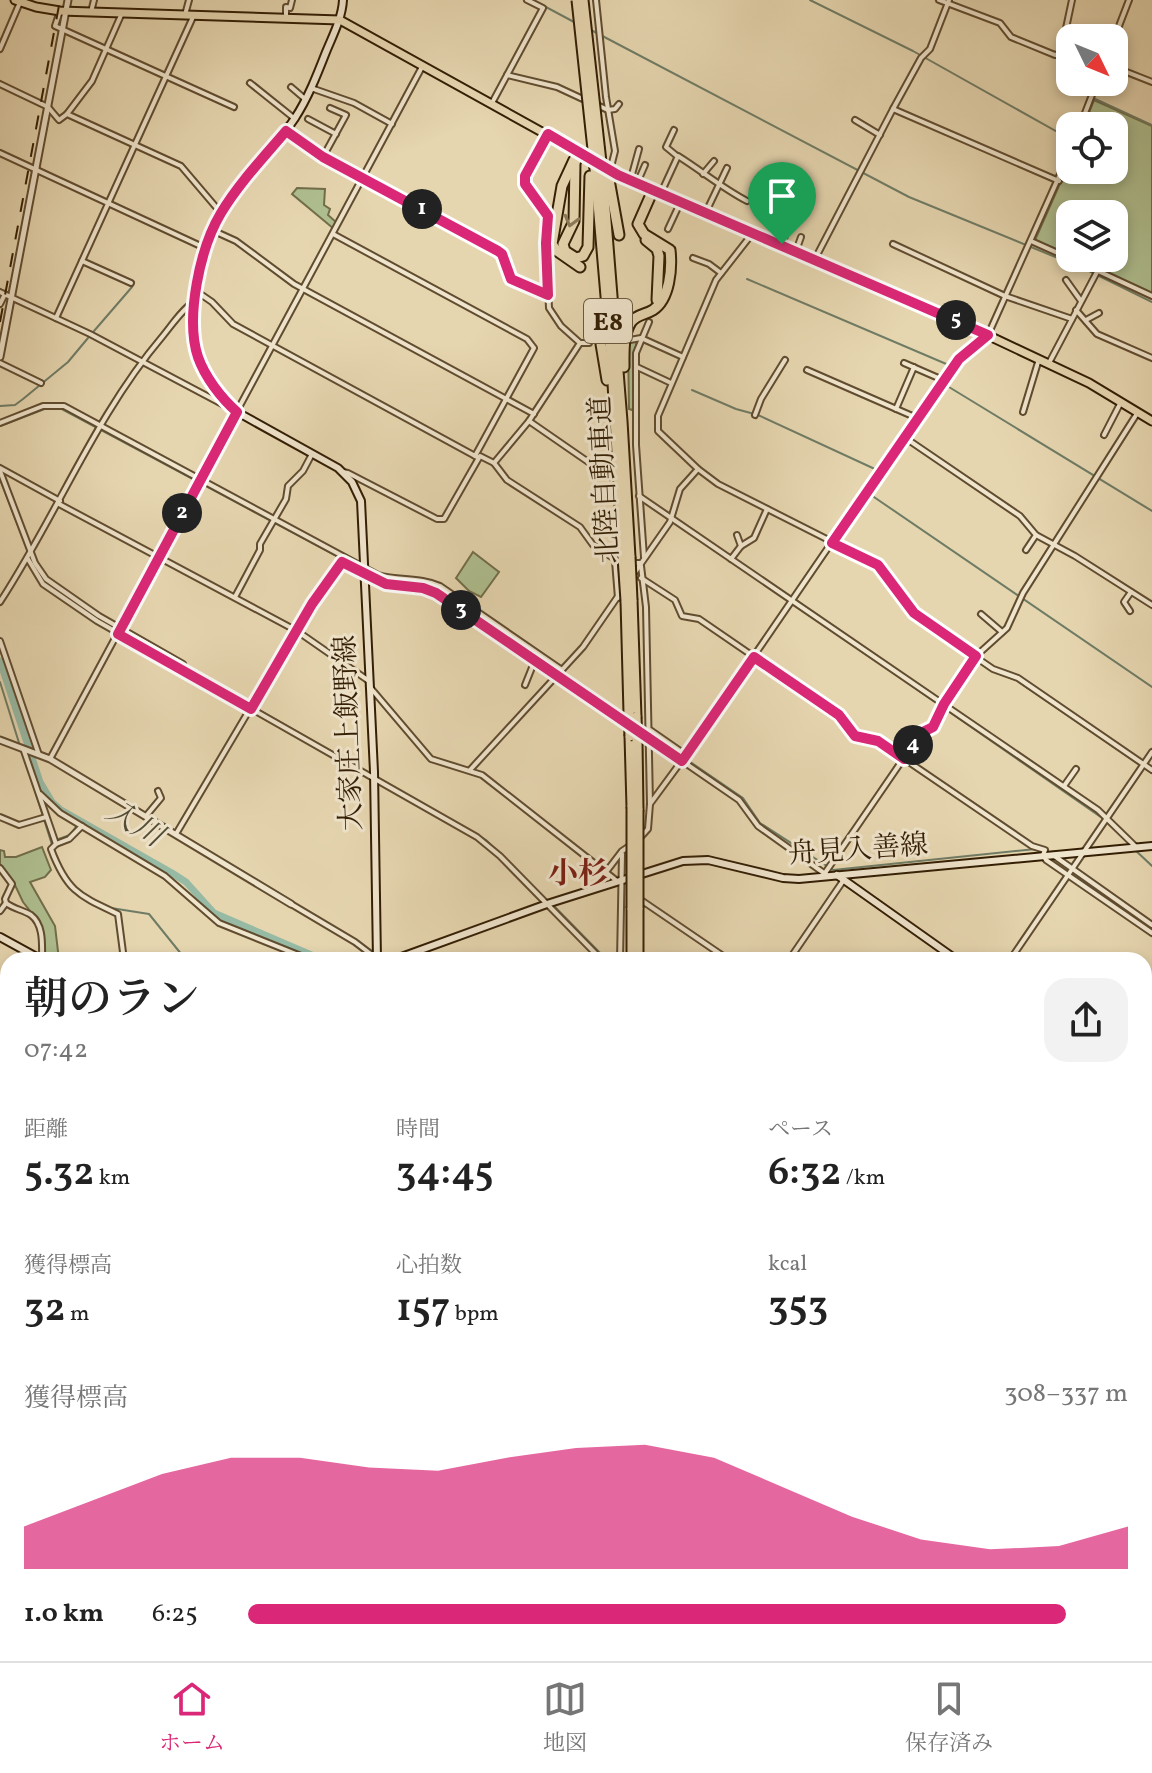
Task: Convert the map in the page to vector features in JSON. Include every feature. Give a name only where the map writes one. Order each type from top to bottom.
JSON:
[{"type":"highway","name":"北陸自動車道","points":[[577,0],[601,170],[625,462],[623,558]]},
{"type":"highway","name":"北陸自動車道","points":[[583,0],[591,92]]},
{"type":"highway","points":[[579,153],[575,163],[574,221],[563,244],[565,251],[576,258],[585,253],[589,240],[601,170]]},
{"type":"highway","points":[[577,268],[554,247],[552,238],[562,186],[579,153]]},
{"type":"highway","name":"北陸自動車道","points":[[601,170],[615,476],[633,715],[635,908],[632,952]]},
{"type":"highway","points":[[601,170],[619,235]]},
{"type":"highway","points":[[644,306],[657,298],[659,256],[654,246],[638,234],[635,226],[637,218],[657,192]]},
{"type":"highway","points":[[625,462],[626,335],[636,317],[657,307],[671,275],[670,250],[644,234],[638,224],[657,192]]},
{"type":"highway","points":[[601,344],[615,476]]},
{"type":"highway","name":"北陸自動車道","points":[[635,908],[638,952]]},
{"type":"main road","points":[[343,0],[340,20],[295,119],[221,213],[212,230],[205,248],[195,301],[197,353],[229,405],[343,472]]},
{"type":"main road","points":[[19,1],[63,11],[340,20],[548,134],[601,170],[754,232],[988,335],[1049,364],[1152,421]]},
{"type":"main road","name":"大家庄上飯野線","points":[[343,472],[361,501],[374,776],[377,952]]},
{"type":"main road","name":"舟見入善線","points":[[415,952],[547,904],[694,859],[783,878],[1152,846]]},
{"type":"main road","points":[[837,875],[945,952]]},
{"type":"main road","points":[[0,937],[27,952]]},
{"type":"street","points":[[41,383],[0,360],[37,170],[63,11],[68,0]]},
{"type":"street","points":[[91,12],[94,0]]},
{"type":"street","points":[[185,15],[189,0]]},
{"type":"street","points":[[286,17],[286,7],[290,8],[292,0]]},
{"type":"street","points":[[492,103],[543,8],[527,0]]},
{"type":"street","points":[[596,0],[615,151],[601,170]]},
{"type":"street","points":[[939,0],[1000,23],[1011,37],[1056,55]]},
{"type":"street","points":[[1067,24],[1072,0]]},
{"type":"street","points":[[1120,24],[1129,0]]},
{"type":"street","points":[[0,49],[19,1]]},
{"type":"street","points":[[815,259],[893,109],[921,58],[930,49],[948,2]]},
{"type":"street","points":[[0,84],[48,107],[59,120],[92,81],[122,13]]},
{"type":"street","points":[[56,318],[194,14]]},
{"type":"street","points":[[62,29],[234,107]]},
{"type":"street","points":[[50,759],[423,65]]},
{"type":"street","points":[[1128,73],[1152,82]]},
{"type":"street","points":[[507,75],[557,87],[608,110],[615,109],[619,104]]},
{"type":"street","points":[[250,83],[295,119]]},
{"type":"street","points":[[291,87],[305,99]]},
{"type":"street","points":[[311,88],[354,103],[392,124]]},
{"type":"street","points":[[323,157],[346,115],[330,108]]},
{"type":"street","points":[[893,109],[1056,180]]},
{"type":"street","points":[[67,114],[181,166],[221,213]]},
{"type":"street","points":[[308,119],[336,134]]},
{"type":"street","points":[[855,120],[880,135]]},
{"type":"street","points":[[674,130],[666,147],[718,186],[747,201]]},
{"type":"street","points":[[286,131],[323,157],[498,251],[511,279],[548,295]]},
{"type":"street","points":[[548,134],[525,176],[525,184],[548,216],[546,243],[551,314],[580,343],[589,343]]},
{"type":"street","points":[[634,182],[639,149]]},
{"type":"street","points":[[0,153],[205,248]]},
{"type":"street","points":[[657,192],[678,156]]},
{"type":"street","points":[[703,174],[714,161]]},
{"type":"street","points":[[634,182],[645,165]]},
{"type":"street","points":[[706,212],[727,168]]},
{"type":"street","points":[[650,804],[943,380],[959,359],[988,335],[1058,184]]},
{"type":"street","points":[[668,229],[681,201]]},
{"type":"street","points":[[212,230],[236,241],[304,289],[534,414]]},
{"type":"street","points":[[782,244],[787,230]]},
{"type":"street","points":[[754,232],[721,273],[671,383],[658,416],[658,431],[718,484],[878,565],[914,613],[993,669],[1018,678],[1152,770]]},
{"type":"street","points":[[333,234],[527,339],[534,348],[444,519],[437,519],[343,472]]},
{"type":"street","points":[[796,251],[801,237]]},
{"type":"street","points":[[1031,241],[1056,252]]},
{"type":"street","points":[[893,244],[1005,296],[1072,319]]},
{"type":"street","points":[[693,258],[721,273]]},
{"type":"street","points":[[82,261],[131,283]]},
{"type":"street","points":[[1049,364],[1097,272]]},
{"type":"street","points":[[1102,272],[1152,296]]},
{"type":"street","points":[[1066,280],[1081,301]]},
{"type":"street","points":[[196,291],[212,302],[233,324],[477,457],[494,463],[507,480],[580,527],[589,541],[623,558],[642,561]]},
{"type":"street","points":[[0,304],[2,293],[229,405]]},
{"type":"street","points":[[0,602],[33,551],[115,400],[141,361],[195,301]]},
{"type":"street","points":[[1076,310],[1097,334],[1152,358]]},
{"type":"street","points":[[1086,320],[1099,313]]},
{"type":"street","points":[[606,872],[622,851],[648,829],[650,804],[636,366],[636,353],[649,322]]},
{"type":"street","points":[[630,340],[641,338],[683,357]]},
{"type":"street","points":[[494,463],[529,421],[580,343]]},
{"type":"street","points":[[1023,412],[1039,359]]},
{"type":"street","points":[[755,415],[785,360]]},
{"type":"street","points":[[904,363],[943,380]]},
{"type":"street","points":[[636,366],[671,383]]},
{"type":"street","points":[[896,409],[914,367]]},
{"type":"street","points":[[807,370],[917,418]]},
{"type":"street","points":[[1104,435],[1121,402]]},
{"type":"street","points":[[0,423],[53,404],[64,406],[275,519],[386,584],[423,588],[436,593],[535,660],[560,673]]},
{"type":"street","points":[[365,571],[440,586],[739,800],[758,826],[826,874],[921,733],[933,727],[944,704],[976,656],[1011,621],[1023,593],[1138,412]]},
{"type":"street","points":[[529,421],[615,476]]},
{"type":"street","points":[[904,437],[1020,516],[1036,535],[1152,605]]},
{"type":"street","points":[[235,597],[286,499],[288,486],[303,471],[312,454]]},
{"type":"street","points":[[470,770],[625,600],[642,561],[672,518],[680,489],[698,469]]},
{"type":"street","points":[[0,470],[297,631],[369,684],[431,759],[470,770],[489,780],[619,881]]},
{"type":"street","points":[[0,470],[35,563],[46,579],[120,631],[183,664]]},
{"type":"street","points":[[639,496],[1064,786],[1107,818],[1136,847]]},
{"type":"street","points":[[731,559],[741,546],[754,538],[767,509]]},
{"type":"street","points":[[737,535],[741,546]]},
{"type":"street","points":[[1026,550],[1036,535]]},
{"type":"street","points":[[623,558],[625,600]]},
{"type":"street","points":[[28,559],[43,584],[251,709],[374,776],[490,846],[594,952]]},
{"type":"street","points":[[176,834],[312,604],[344,559]]},
{"type":"street","points":[[641,578],[675,600],[682,616],[699,619],[839,715],[855,736],[878,741],[1032,846],[1045,850],[1043,855],[1046,860],[1152,925]]},
{"type":"street","points":[[1130,611],[1124,602],[1131,592]]},
{"type":"street","points":[[981,614],[1002,632]]},
{"type":"street","points":[[0,641],[38,755]]},
{"type":"street","points":[[525,685],[535,660]]},
{"type":"street","points":[[650,730],[686,755]]},
{"type":"street","points":[[0,740],[50,759],[367,952]]},
{"type":"street","points":[[25,752],[56,844]]},
{"type":"street","points":[[1015,952],[1152,752]]},
{"type":"street","points":[[1064,786],[1076,769]]},
{"type":"street","points":[[146,816],[161,798],[158,791]]},
{"type":"street","points":[[40,794],[60,813],[165,876],[219,923],[291,952]]},
{"type":"street","points":[[0,817],[19,825],[46,817]]},
{"type":"street","points":[[82,826],[69,839],[51,849],[66,883],[96,906],[118,914],[123,952]]},
{"type":"street","points":[[620,952],[619,881],[622,851]]},
{"type":"street","points":[[1053,854],[1068,872],[1152,933]]},
{"type":"street","points":[[0,868],[12,884],[0,911]]},
{"type":"street","points":[[794,952],[843,881]]},
{"type":"street","points":[[620,897],[635,897],[643,901],[717,952]]},
{"type":"street","points":[[6,903],[32,916],[41,931],[42,952]]},
{"type":"green space","points":[[1094,100],[1121,112],[1089,112]]},
{"type":"green space","points":[[1128,115],[1152,126],[1152,294],[1105,272],[1128,272],[1128,200],[1056,200],[1056,250],[1035,240],[1060,184],[1128,184]]},
{"type":"green space","points":[[297,188],[325,189],[324,205],[330,209],[328,215],[337,223],[334,229],[292,194]]},
{"type":"green space","points":[[637,341],[634,355],[635,404],[632,410],[629,409],[628,342]]},
{"type":"green space","points":[[473,552],[499,572],[481,597],[469,591],[456,578]]},
{"type":"green space","points":[[42,847],[51,870],[45,877],[30,882],[55,926],[58,952],[43,952],[38,921],[0,865],[0,850],[4,851],[5,857],[16,857]]},
{"type":"waterway","points":[[533,0],[574,22]]},
{"type":"waterway","points":[[810,0],[913,51],[1056,131]]},
{"type":"waterway","points":[[591,30],[909,197],[1087,270],[1152,302]]},
{"type":"waterway","points":[[1088,112],[1093,98],[1124,112]]},
{"type":"waterway","points":[[1128,114],[1152,125]]},
{"type":"waterway","points":[[747,279],[951,366],[943,376]]},
{"type":"waterway","points":[[94,331],[132,287]]},
{"type":"waterway","points":[[0,406],[15,405],[23,399],[68,362],[88,338]]},
{"type":"waterway","points":[[944,384],[1152,511]]},
{"type":"waterway","points":[[692,390],[758,415],[877,470],[883,475],[871,495],[1152,687]]},
{"type":"waterway","points":[[58,407],[363,570]]},
{"type":"waterway","points":[[0,426],[47,408]]},
{"type":"waterway","points":[[0,479],[33,564]]},
{"type":"waterway","points":[[368,573],[388,580],[431,585],[627,719]]},
{"type":"waterway","points":[[40,576],[114,627],[371,774]]},
{"type":"waterway","points":[[893,588],[911,614],[919,620]]},
{"type":"waterway","name":"入川","points":[[0,661],[40,782],[52,802],[186,882],[214,913],[304,952]]},
{"type":"waterway","points":[[993,671],[1016,680],[1152,773]]},
{"type":"waterway","points":[[0,682],[20,746]]},
{"type":"waterway","points":[[912,686],[1105,820]]},
{"type":"waterway","points":[[639,727],[743,798],[760,823],[833,870],[1036,849]]},
{"type":"waterway","points":[[24,756],[54,851],[65,874]]},
{"type":"waterway","points":[[376,777],[486,840],[548,901]]},
{"type":"waterway","points":[[56,840],[70,835],[81,820]]},
{"type":"waterway","points":[[1134,849],[1152,866]]},
{"type":"waterway","points":[[1049,858],[1152,930]]},
{"type":"waterway","points":[[553,905],[599,952]]},
{"type":"waterway","points":[[111,908],[149,914],[180,952]]},
{"type":"railway","points":[[0,322],[60,0]]},
{"type":"district","name":"小杉","points":[[578,873]]},
{"type":"route","points":[[286,131],[323,157],[498,251],[511,279],[548,295],[546,243],[549,221],[546,209],[526,188],[525,176],[548,134],[618,175],[782,244],[988,335],[959,359],[832,543],[878,565],[920,619],[976,656],[944,704],[933,727],[921,733],[904,759],[878,741],[855,736],[839,715],[754,657],[682,761],[436,593],[423,588],[386,584],[342,562],[312,604],[251,709],[118,634],[237,412],[209,377],[197,353],[195,301],[198,275],[205,248],[221,213],[286,131]]}]
